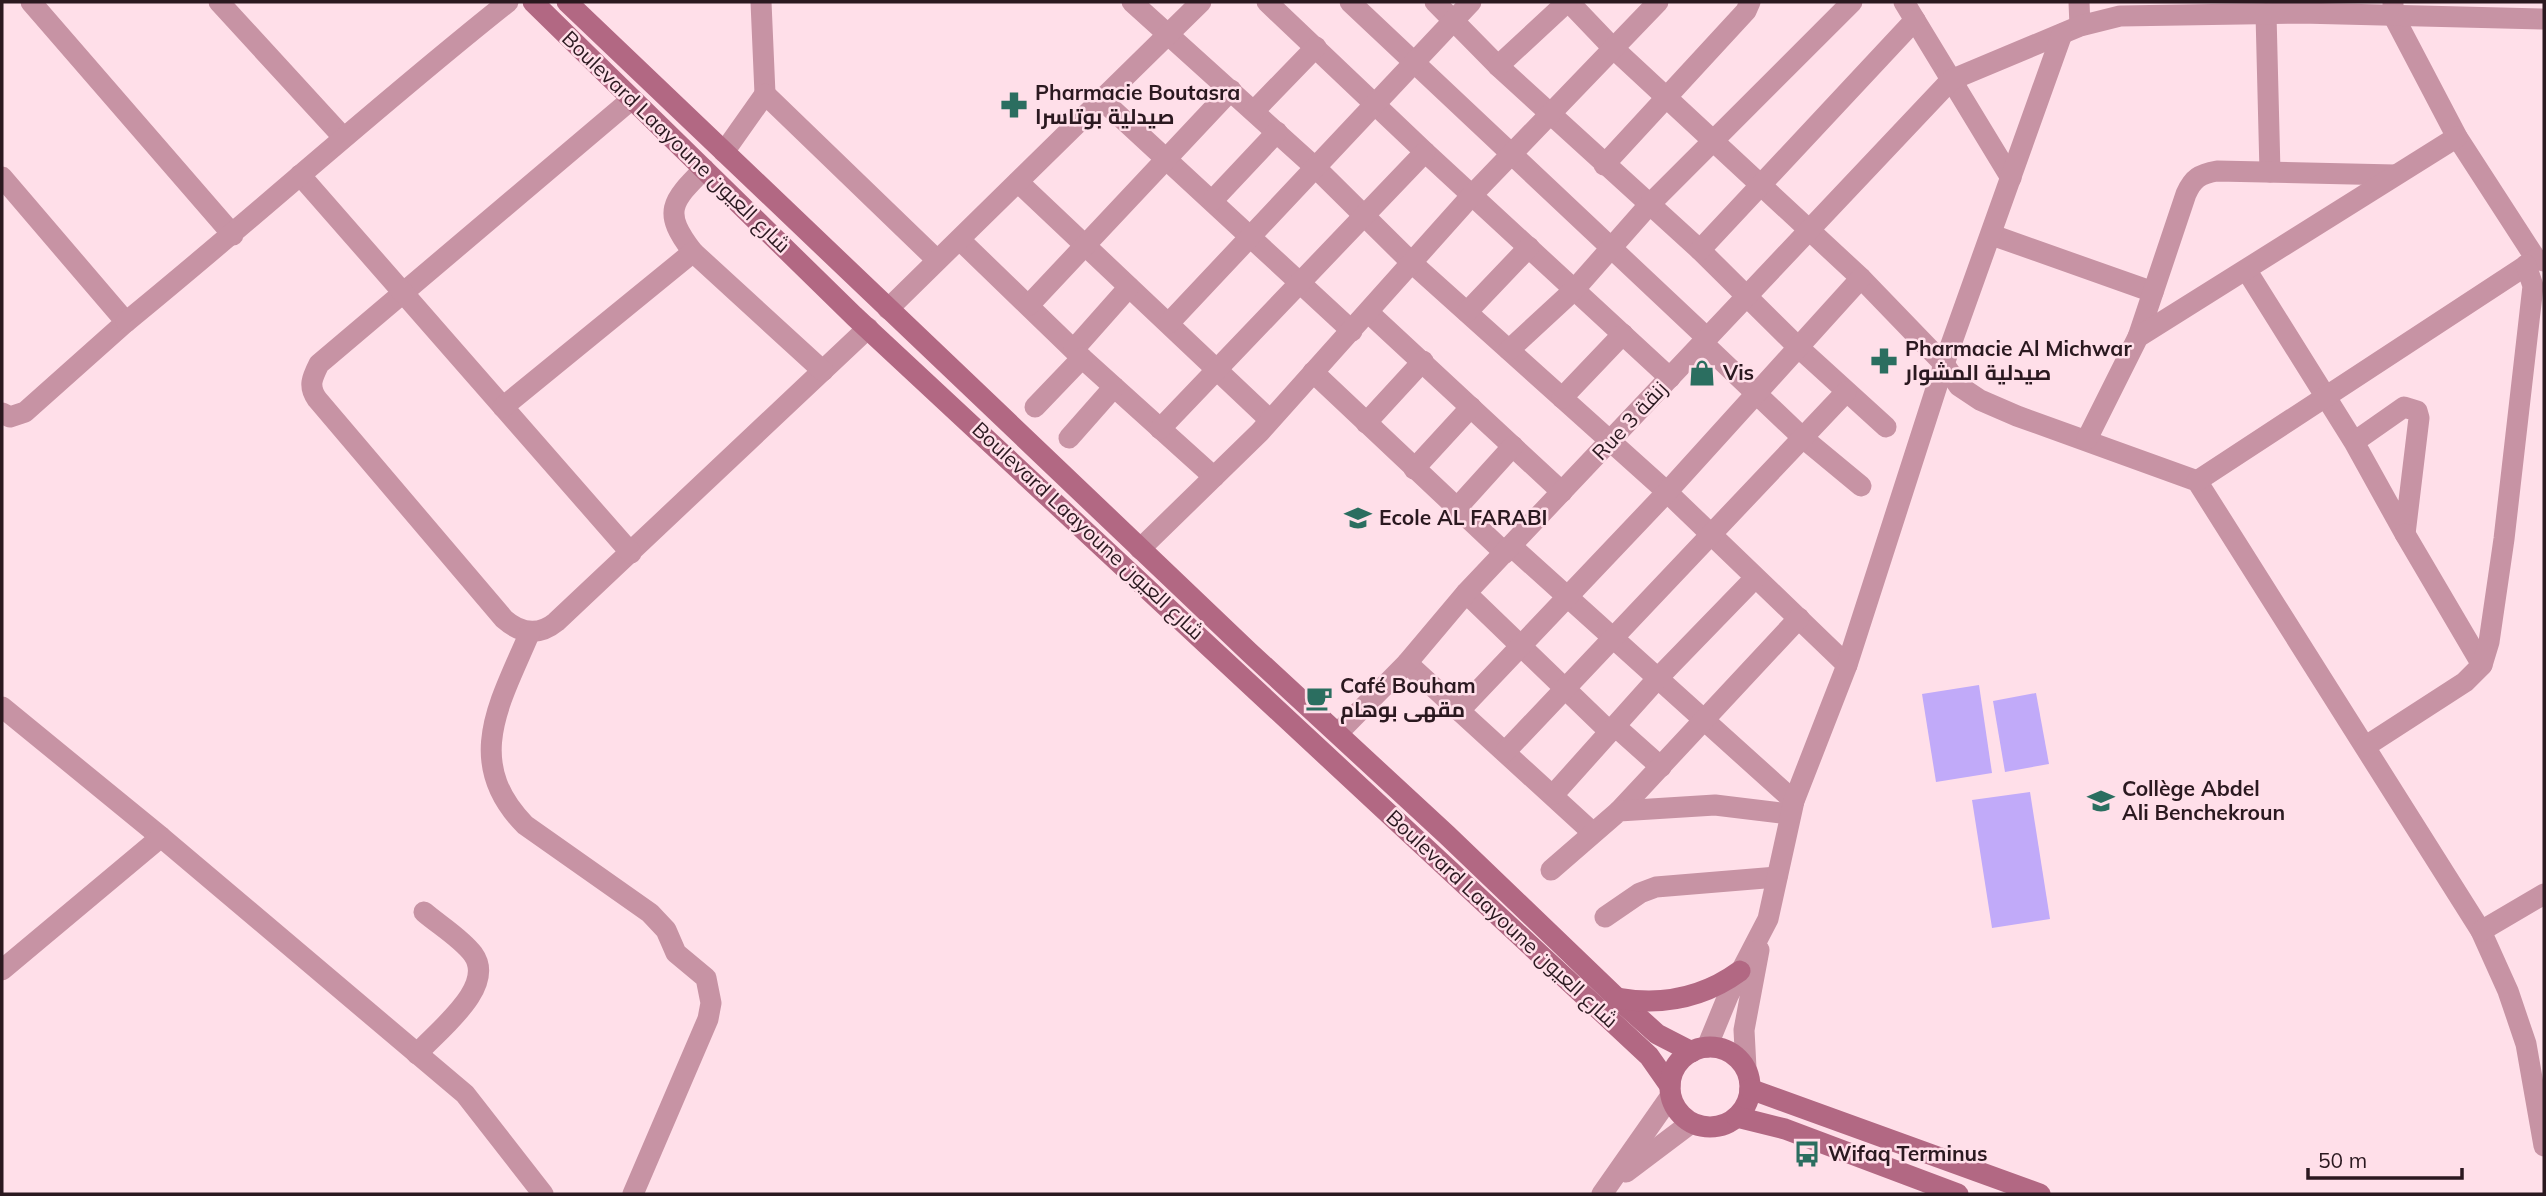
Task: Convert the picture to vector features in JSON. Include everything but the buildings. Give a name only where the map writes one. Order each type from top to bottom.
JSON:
[{"type":"street","points":[[31,2],[233,235]]},
{"type":"street","points":[[219,2],[343,137]]},
{"type":"street","points":[[2,413],[10,417],[25,412],[126,322],[233,235],[343,137],[508,2]]},
{"type":"street","name":"Boulevard Laayoune شارع العيون","points":[[533,2],[868,328],[1649,1056],[1670,1092]]},
{"type":"street","name":"Boulevard Laayoune شارع العيون","points":[[568,2],[1140,549],[1617,998],[1657,1034],[1700,1050]]},
{"type":"street","points":[[724,152],[765,94],[761,2]]},
{"type":"street","points":[[1132,2],[1317,169],[1412,263],[1667,492],[1847,666]]},
{"type":"street","points":[[888,309],[1201,2]]},
{"type":"street","points":[[1267,2],[1670,378]]},
{"type":"street","points":[[1350,2],[1513,153],[1802,438],[1861,486]]},
{"type":"street","points":[[1435,2],[1498,66],[1700,250],[1798,347],[1886,427]]},
{"type":"street","points":[[1169,323],[1317,169],[1471,2]]},
{"type":"street","points":[[1498,66],[1568,2],[1667,99],[1810,228],[1861,278],[1944,364],[1959,386],[1980,400],[2017,416],[2087,439],[2197,481],[2481,931],[2508,991],[2526,1044],[2544,1146]]},
{"type":"street","points":[[1140,549],[1269,419],[1369,313],[1550,111],[1658,2]]},
{"type":"street","points":[[1604,165],[1667,99],[1746,11],[1751,2]]},
{"type":"street","points":[[1509,350],[1574,290],[1649,205],[1852,2]]},
{"type":"street","points":[[1670,1092],[1678,1112],[1690,1123],[1704,1127],[1719,1127],[1737,1117],[1746,1105],[1748,1079],[1744,1030],[1761,938],[1792,807],[1847,666],[1944,364],[2011,178],[2071,30],[2079,2]]},
{"type":"street","points":[[1951,80],[2071,30],[2120,16],[2177,9],[2266,14],[2393,8],[2544,19]]},
{"type":"street","points":[[2366,747],[2465,682],[2482,665],[2489,642],[2504,539],[2535,262],[2457,137],[2393,8]]},
{"type":"street","points":[[1700,250],[1910,11],[2011,178]]},
{"type":"street","points":[[2266,14],[2270,172]]},
{"type":"street","points":[[1254,111],[1316,47]]},
{"type":"street","name":"Rue 3 زنقة","points":[[1338,733],[1407,663],[1466,593],[1951,80]]},
{"type":"street","points":[[1029,305],[1231,90]]},
{"type":"street","points":[[765,94],[937,260]]},
{"type":"street","points":[[632,99],[319,364],[311,381],[311,390],[511,625],[530,632],[539,632],[556,622],[868,328]]},
{"type":"street","points":[[1101,99],[1352,331]]},
{"type":"street","points":[[1213,200],[1277,132]]},
{"type":"street","points":[[2138,337],[2457,137]]},
{"type":"street","points":[[1160,429],[1425,152]]},
{"type":"street","points":[[705,169],[679,194],[673,210],[676,230],[693,252],[823,371]]},
{"type":"street","points":[[2087,439],[2138,337],[2191,182],[2202,173],[2217,171],[2395,175]]},
{"type":"street","points":[[300,175],[631,553]]},
{"type":"street","points":[[2,177],[126,322]]},
{"type":"street","points":[[1018,182],[1269,419]]},
{"type":"street","points":[[1992,235],[2153,292]]},
{"type":"street","points":[[960,240],[1114,387],[1214,477]]},
{"type":"street","points":[[1467,312],[1529,247]]},
{"type":"street","points":[[503,407],[693,252]]},
{"type":"street","points":[[2197,481],[2535,262]]},
{"type":"street","points":[[2247,271],[2354,442],[2482,665]]},
{"type":"street","points":[[1459,711],[1667,492],[1861,278]]},
{"type":"street","points":[[1035,407],[1129,287]]},
{"type":"street","points":[[1369,313],[1562,492]]},
{"type":"street","points":[[1562,398],[1623,334]]},
{"type":"street","points":[[1366,423],[1423,361]]},
{"type":"street","points":[[1313,372],[1456,509],[1567,596],[1705,722],[1792,807]]},
{"type":"street","points":[[1069,438],[1114,387]]},
{"type":"street","points":[[1505,752],[1712,537],[1846,392]]},
{"type":"street","points":[[1414,469],[1471,407]]},
{"type":"street","points":[[2354,442],[2404,407],[2417,411],[2419,418],[2405,534]]},
{"type":"street","points":[[1456,509],[1513,446]]},
{"type":"street","points":[[1553,794],[1657,679],[1755,578]]},
{"type":"street","points":[[1466,593],[1523,645],[1564,688],[1661,767]]},
{"type":"street","points":[[1551,870],[1619,811],[1705,722],[1799,618]]},
{"type":"street","points":[[530,632],[492,730],[490,767],[497,785],[512,811],[525,825],[650,913],[666,930],[676,953],[705,978],[710,994],[708,1019],[633,1194]]},
{"type":"street","points":[[1407,663],[1592,832]]},
{"type":"street","points":[[2,707],[161,837],[465,1094],[543,1194]]},
{"type":"street","points":[[1619,811],[1715,805],[1792,807]]},
{"type":"street","points":[[2,970],[161,837]]},
{"type":"street","points":[[1605,916],[1640,893],[1656,887],[1777,877]]},
{"type":"street","points":[[2481,931],[2544,894]]},
{"type":"street","points":[[417,1054],[475,992],[479,976],[472,952],[424,912]]},
{"type":"street","points":[[1608,1188],[1670,1092],[1677,1065],[1700,1050],[1740,971],[1761,938]]},
{"type":"street","points":[[1617,998],[1682,999],[1711,990],[1740,971]]},
{"type":"street","points":[[1700,1050],[1723,1049],[1736,1056],[1748,1079],[2040,1194]]},
{"type":"street","points":[[1737,1117],[1785,1129],[1958,1194]]},
{"type":"street","points":[[1608,1188],[1690,1123]]},
{"type":"shaded area","points":[[1979,685],[1992,773],[1936,782],[1922,694]]},
{"type":"shaded area","points":[[2036,693],[2049,764],[2005,772],[1993,701]]},
{"type":"shaded area","points":[[2030,792],[2050,919],[1992,928],[1972,800]]},
{"type":"place","name":"Pharmacie Boutasra صيدلية بوتاسرا","points":[[1014,105]]},
{"type":"place","name":"Pharmacie Al Michwar صيدلية المشوار","points":[[1884,361]]},
{"type":"place","name":"Vis","points":[[1702,373]]},
{"type":"place","name":"Ecole AL FARABI","points":[[1358,518]]},
{"type":"place","name":"Café Bouham مقهى بوهام","points":[[1319,698]]},
{"type":"place","name":"Collège Abdel Ali Benchekroun","points":[[2101,801]]},
{"type":"place","name":"Wifaq Terminus","points":[[1807,1154]]}]
